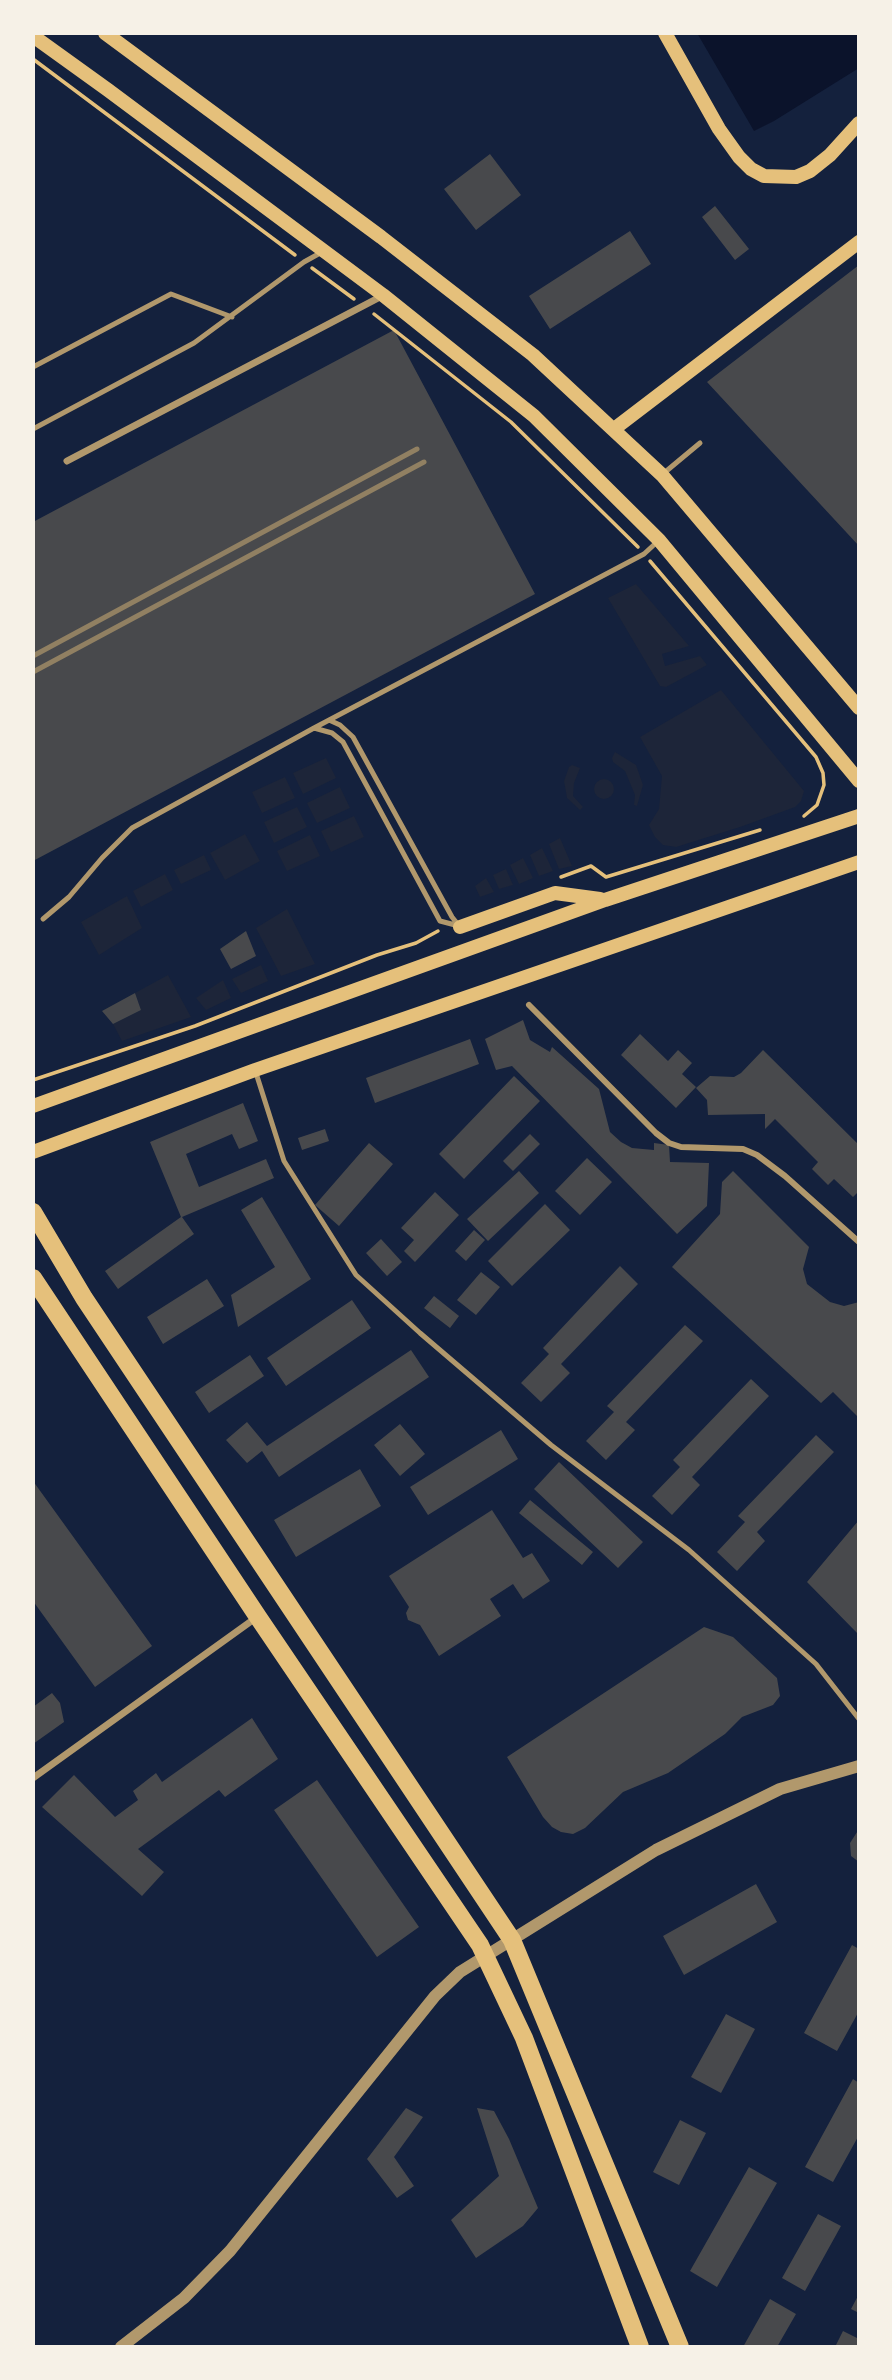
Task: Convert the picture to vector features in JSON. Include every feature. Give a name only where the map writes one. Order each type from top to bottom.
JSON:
[{"type":"highway","points":[[33,1212],[84,1298],[512,1940],[680,2347]]},
{"type":"highway","points":[[33,1278],[486,1956],[524,2038],[640,2347]]},
{"type":"main road","points":[[105,33],[392,246],[533,355],[662,475],[859,708]]},
{"type":"main road","points":[[664,33],[719,130],[739,157],[751,169],[764,176],[796,177],[810,171],[830,155],[859,123]]},
{"type":"main road","points":[[33,36],[383,295],[534,416],[659,540],[859,781]]},
{"type":"main road","points":[[614,429],[859,242]]},
{"type":"main road","points":[[33,1106],[605,900],[859,816]]},
{"type":"main road","points":[[33,1152],[256,1070],[859,862]]},
{"type":"main road","points":[[454,926],[555,893],[605,900]]},
{"type":"street","points":[[67,461],[383,295]]},
{"type":"street","points":[[529,1005],[669,1143],[681,1147],[743,1149],[757,1155],[785,1176],[859,1242]]},
{"type":"street","points":[[33,1778],[258,1617]]},
{"type":"street","points":[[121,2347],[184,2298],[230,2251],[435,1996],[460,1972],[656,1850],[780,1789],[859,1766]]},
{"type":"lane","points":[[33,429],[194,343],[323,251]]},
{"type":"lane","points":[[33,368],[171,294],[232,317]]},
{"type":"lane","points":[[662,475],[700,443]]},
{"type":"lane","points":[[43,919],[69,897],[132,828],[314,728],[645,554],[659,540]]},
{"type":"lane","points":[[329,720],[340,725],[353,737],[452,917],[454,926]]},
{"type":"lane","points":[[314,728],[332,733],[343,742],[440,921],[454,926]]},
{"type":"lane","points":[[256,1070],[284,1161],[356,1275],[419,1333],[551,1445],[690,1550],[816,1664],[859,1719]]},
{"type":"path","points":[[33,59],[364,307],[511,422],[645,554],[816,757],[824,785],[817,805],[803,818]]},
{"type":"path","points":[[554,880],[591,866],[606,877],[763,830]]},
{"type":"path","points":[[33,1080],[195,1026],[377,955],[416,943],[454,926]]},
{"type":"shaded area","points":[[697,33],[859,33],[859,68],[754,131]]},
{"type":"shaded area","points":[[636,584],[689,646],[662,654],[665,666],[700,656],[707,665],[666,687],[660,686],[608,598]]},
{"type":"shaded area","points":[[721,690],[804,791],[801,801],[795,807],[740,827],[676,847],[663,845],[649,825],[659,809],[662,776],[640,737]]},
{"type":"shaded area","points":[[615,752],[636,765],[643,785],[637,806],[634,805],[635,795],[625,771],[613,762]]},
{"type":"shaded area","points":[[326,758],[336,778],[303,794],[293,773]]},
{"type":"shaded area","points":[[572,765],[580,768],[574,783],[573,796],[583,807],[580,810],[567,798],[564,781]]},
{"type":"shaded area","points":[[285,777],[295,798],[262,813],[252,792]]},
{"type":"shaded area","points":[[600,779],[608,779],[614,789],[608,799],[600,799],[594,793],[594,785]]},
{"type":"shaded area","points":[[340,787],[350,808],[317,823],[307,803]]},
{"type":"shaded area","points":[[297,807],[307,827],[274,843],[264,822]]},
{"type":"shaded area","points":[[354,816],[364,837],[331,852],[321,831]]},
{"type":"shaded area","points":[[245,834],[260,861],[225,880],[210,853]]},
{"type":"shaded area","points":[[310,835],[320,856],[287,871],[277,851]]},
{"type":"shaded area","points":[[560,838],[572,866],[559,869],[549,844]]},
{"type":"shaded area","points":[[542,848],[553,871],[539,876],[530,855]]},
{"type":"shaded area","points":[[204,855],[211,870],[181,884],[174,870]]},
{"type":"shaded area","points":[[523,858],[533,878],[519,884],[510,865]]},
{"type":"shaded area","points":[[506,869],[513,885],[499,889],[493,875]]},
{"type":"shaded area","points":[[165,874],[173,890],[141,907],[133,891]]},
{"type":"shaded area","points":[[486,878],[494,892],[480,897],[475,886]]},
{"type":"shaded area","points":[[127,896],[142,928],[99,955],[81,922]]},
{"type":"shaded area","points":[[287,909],[315,964],[281,976],[256,928]]},
{"type":"shaded area","points":[[261,965],[268,981],[241,993],[232,979]]},
{"type":"shaded area","points":[[168,975],[191,1017],[122,1041],[113,1024],[141,1010],[135,993]]},
{"type":"shaded area","points":[[223,980],[231,998],[206,1010],[196,998]]},
{"type":"building","points":[[490,154],[521,195],[476,230],[444,189]]},
{"type":"building","points":[[715,206],[749,249],[735,260],[702,217]]},
{"type":"building","points":[[630,231],[651,264],[550,329],[529,296]]},
{"type":"building","points":[[859,265],[859,546],[707,382]]},
{"type":"building","points":[[394,330],[535,594],[33,861],[33,522]]},
{"type":"building","points":[[246,931],[256,956],[231,969],[220,949]]},
{"type":"building","points":[[135,993],[141,1010],[113,1024],[102,1011]]},
{"type":"building","points":[[523,1020],[530,1040],[550,1052],[552,1047],[599,1089],[610,1132],[621,1142],[632,1148],[654,1150],[654,1143],[669,1145],[670,1162],[709,1163],[707,1206],[677,1234],[512,1066],[496,1070],[485,1039]]},
{"type":"building","points":[[640,1034],[668,1061],[678,1050],[692,1063],[682,1074],[696,1087],[676,1108],[621,1055]]},
{"type":"building","points":[[470,1039],[479,1064],[375,1103],[366,1078]]},
{"type":"building","points":[[763,1050],[859,1145],[859,1191],[853,1197],[834,1179],[828,1185],[812,1169],[818,1162],[775,1119],[765,1129],[765,1114],[708,1115],[707,1100],[696,1088],[710,1076],[734,1077]]},
{"type":"building","points":[[514,1076],[540,1101],[464,1179],[439,1154]]},
{"type":"building","points":[[243,1103],[258,1141],[239,1149],[232,1134],[186,1154],[199,1187],[266,1159],[274,1178],[182,1217],[194,1234],[118,1289],[105,1271],[181,1217],[150,1142]]},
{"type":"building","points":[[325,1129],[329,1141],[302,1150],[298,1138]]},
{"type":"building","points":[[530,1134],[540,1144],[513,1171],[503,1161]]},
{"type":"building","points":[[369,1143],[393,1164],[339,1226],[315,1205]]},
{"type":"building","points":[[587,1158],[612,1182],[580,1215],[555,1191]]},
{"type":"building","points":[[519,1171],[539,1193],[488,1241],[467,1219]]},
{"type":"building","points":[[733,1171],[809,1247],[803,1269],[807,1284],[830,1302],[844,1306],[859,1302],[859,1418],[833,1392],[821,1403],[672,1267],[720,1214],[722,1182]]},
{"type":"building","points":[[435,1192],[459,1215],[415,1262],[404,1251],[414,1240],[401,1228]]},
{"type":"building","points":[[262,1197],[311,1279],[238,1327],[231,1295],[275,1267],[241,1210]]},
{"type":"building","points":[[545,1204],[570,1230],[512,1286],[488,1261]]},
{"type":"building","points":[[474,1230],[485,1240],[466,1261],[455,1251]]},
{"type":"building","points":[[381,1239],[402,1262],[387,1276],[366,1253]]},
{"type":"building","points":[[620,1266],[638,1284],[561,1364],[570,1373],[541,1402],[521,1383],[549,1354],[543,1348]]},
{"type":"building","points":[[481,1272],[500,1287],[476,1315],[457,1300]]},
{"type":"building","points":[[207,1279],[224,1306],[163,1344],[147,1317]]},
{"type":"building","points":[[434,1296],[459,1316],[450,1328],[424,1308]]},
{"type":"building","points":[[352,1300],[371,1328],[286,1386],[267,1358]]},
{"type":"building","points":[[685,1325],[703,1341],[626,1422],[635,1430],[606,1460],[586,1441],[614,1412],[607,1406]]},
{"type":"building","points":[[411,1350],[429,1377],[279,1477],[262,1451],[247,1463],[226,1440],[247,1422],[267,1446]]},
{"type":"building","points":[[250,1355],[264,1376],[209,1413],[195,1392]]},
{"type":"building","points":[[751,1379],[769,1396],[692,1477],[700,1485],[672,1515],[652,1496],[680,1467],[673,1460]]},
{"type":"building","points":[[400,1424],[425,1454],[400,1476],[374,1445]]},
{"type":"building","points":[[501,1430],[518,1459],[428,1515],[410,1487]]},
{"type":"building","points":[[816,1435],[834,1452],[757,1532],[765,1541],[737,1571],[717,1552],[745,1522],[738,1516]]},
{"type":"building","points":[[559,1462],[643,1542],[618,1568],[534,1489]]},
{"type":"building","points":[[360,1469],[381,1506],[296,1557],[274,1520]]},
{"type":"building","points":[[33,1481],[152,1646],[95,1687],[33,1601]]},
{"type":"building","points":[[530,1500],[593,1552],[582,1565],[519,1513]]},
{"type":"building","points":[[492,1510],[523,1558],[532,1553],[550,1581],[523,1599],[513,1584],[490,1599],[501,1616],[439,1656],[420,1625],[408,1620],[406,1613],[409,1607],[389,1576]]},
{"type":"building","points":[[859,1520],[859,1635],[807,1582]]},
{"type":"building","points":[[704,1627],[733,1637],[777,1678],[780,1696],[773,1705],[742,1717],[725,1734],[668,1773],[623,1792],[585,1828],[573,1834],[552,1827],[543,1817],[507,1757]]},
{"type":"building","points":[[52,1693],[60,1703],[64,1722],[33,1744],[33,1707]]},
{"type":"building","points":[[252,1718],[278,1759],[225,1797],[219,1790],[138,1849],[164,1872],[142,1896],[42,1807],[74,1775],[115,1817],[138,1800],[133,1791],[156,1773],[162,1782]]},
{"type":"building","points":[[317,1780],[419,1927],[377,1957],[274,1810]]},
{"type":"building","points":[[859,1829],[859,1862],[851,1856],[850,1843]]},
{"type":"building","points":[[756,1884],[777,1922],[684,1975],[663,1936]]},
{"type":"building","points":[[852,1945],[859,1949],[859,2011],[837,2051],[804,2033]]},
{"type":"building","points":[[726,2014],[755,2029],[721,2093],[691,2077]]},
{"type":"building","points":[[853,2079],[859,2083],[859,2135],[833,2182],[805,2167]]},
{"type":"building","points":[[406,2108],[423,2117],[394,2157],[414,2186],[397,2198],[367,2159]]},
{"type":"building","points":[[477,2108],[494,2111],[538,2208],[523,2226],[476,2258],[451,2220],[499,2176]]},
{"type":"building","points":[[680,2120],[706,2133],[679,2185],[653,2172]]},
{"type":"building","points":[[749,2167],[777,2183],[717,2287],[690,2271]]},
{"type":"building","points":[[818,2214],[841,2226],[805,2291],[782,2278]]},
{"type":"building","points":[[859,2294],[859,2313],[851,2309]]},
{"type":"building","points":[[770,2299],[796,2314],[777,2347],[743,2347]]},
{"type":"building","points":[[843,2331],[859,2339],[859,2347],[835,2347]]},
{"type":"railway","points":[[33,656],[417,449]]},
{"type":"railway","points":[[33,672],[424,462]]}]
